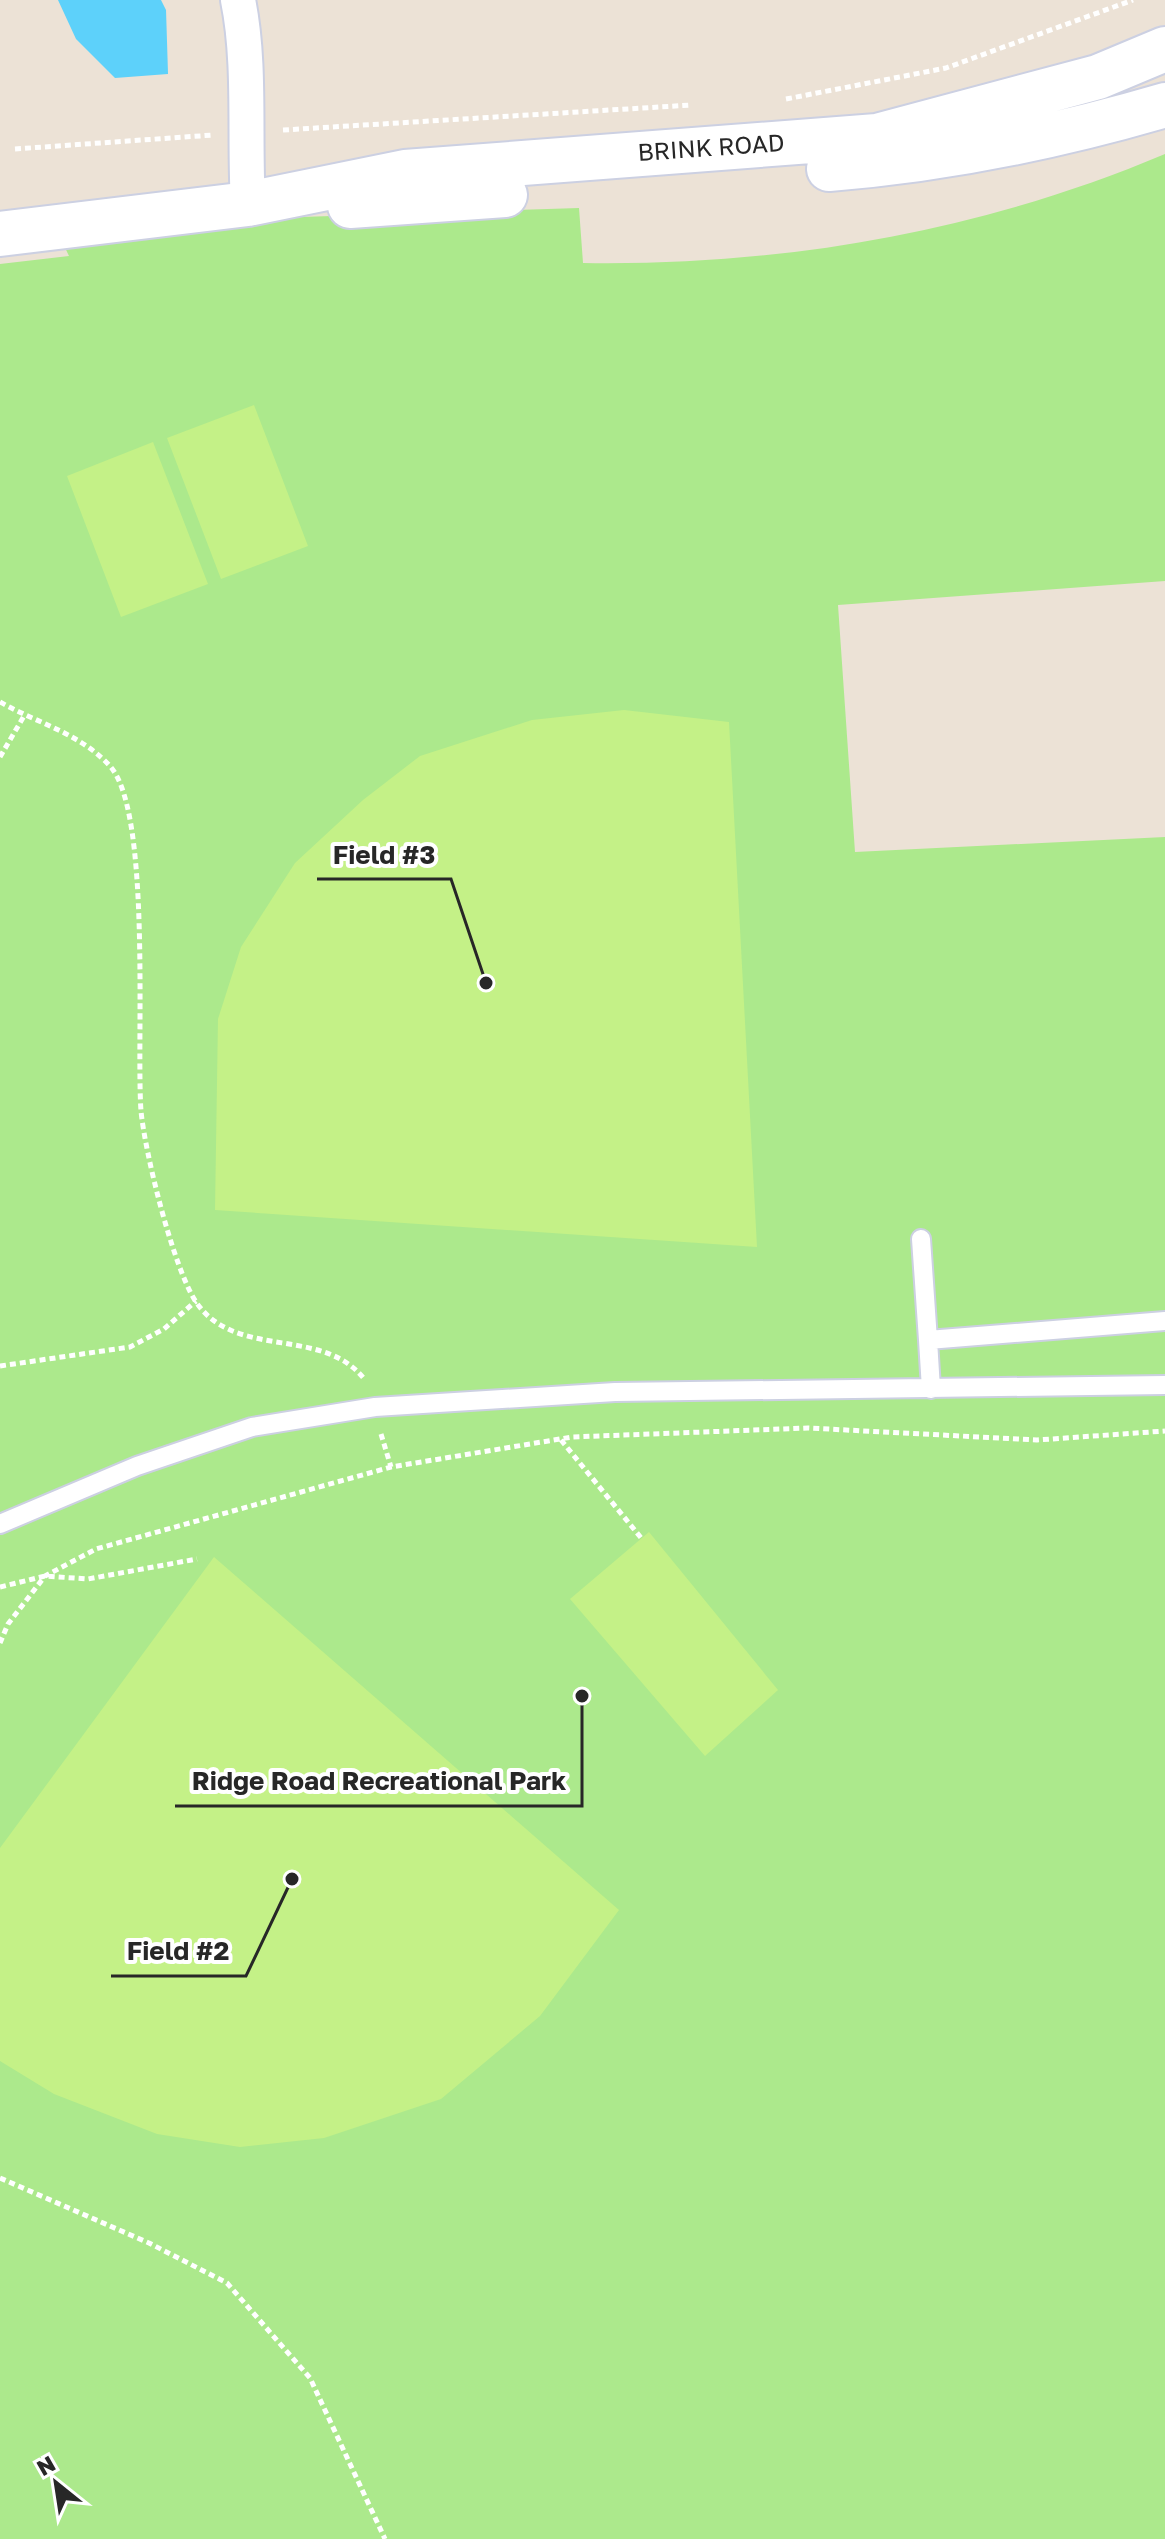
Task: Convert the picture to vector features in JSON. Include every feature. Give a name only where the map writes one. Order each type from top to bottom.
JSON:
[{"type":"main road","name":"BRINK ROAD","points":[[0,234],[248,204],[405,172],[877,136],[1098,77],[1165,49]]},
{"type":"main road","name":"BRINK ROAD","points":[[248,204],[358,207],[909,163],[1119,118],[1165,105]]},
{"type":"street","points":[[238,0],[245,74],[243,133],[248,204]]},
{"type":"lane","points":[[921,1239],[931,1389]]},
{"type":"lane","points":[[928,1340],[1165,1321]]},
{"type":"lane","points":[[0,1524],[137,1466],[252,1427],[375,1407],[615,1392],[1165,1385]]},
{"type":"path","points":[[779,100],[946,68],[1133,0]]},
{"type":"path","points":[[15,149],[700,105]]},
{"type":"path","points":[[0,702],[24,716],[74,736],[112,767],[128,808],[137,876],[141,1112],[160,1201],[196,1301],[214,1322],[237,1335],[318,1349],[353,1364],[365,1380]]},
{"type":"path","points":[[0,757],[24,716]]},
{"type":"path","points":[[0,1366],[130,1347],[164,1329],[196,1301]]},
{"type":"path","points":[[0,1587],[45,1576],[96,1549],[391,1467],[560,1439],[808,1428],[1037,1440],[1165,1431]]},
{"type":"path","points":[[381,1433],[391,1467]]},
{"type":"path","points":[[560,1439],[642,1539]]},
{"type":"path","points":[[45,1576],[88,1579],[197,1559]]},
{"type":"path","points":[[0,1643],[8,1624],[45,1576]]},
{"type":"path","points":[[0,2178],[149,2243],[227,2283],[310,2378],[385,2539]]},
{"type":"green space","points":[[1165,154],[1165,581],[838,605],[855,852],[1165,837],[1165,2539],[0,2539],[0,264],[69,256],[54,225],[579,208],[583,263],[732,258],[880,239],[952,224],[1095,181]]},
{"type":"green space","points":[[254,405],[308,546],[221,579],[167,438]]},
{"type":"green space","points":[[153,442],[208,584],[121,617],[67,476]]},
{"type":"green space","points":[[624,710],[729,722],[757,1247],[215,1210],[218,1019],[241,947],[295,863],[363,800],[420,756],[532,720]]},
{"type":"green space","points":[[649,1532],[778,1690],[705,1756],[570,1599]]},
{"type":"green space","points":[[214,1557],[619,1910],[540,2016],[441,2099],[324,2138],[240,2147],[157,2134],[54,2094],[0,2061],[0,1848]]},
{"type":"water","points":[[58,0],[161,0],[166,10],[168,74],[115,78],[76,39]]},
{"type":"place","name":"Field #3","points":[[486,983]]},
{"type":"place","name":"Ridge Road Recreational Park","points":[[582,1696]]},
{"type":"place","name":"Field #2","points":[[292,1879]]}]
